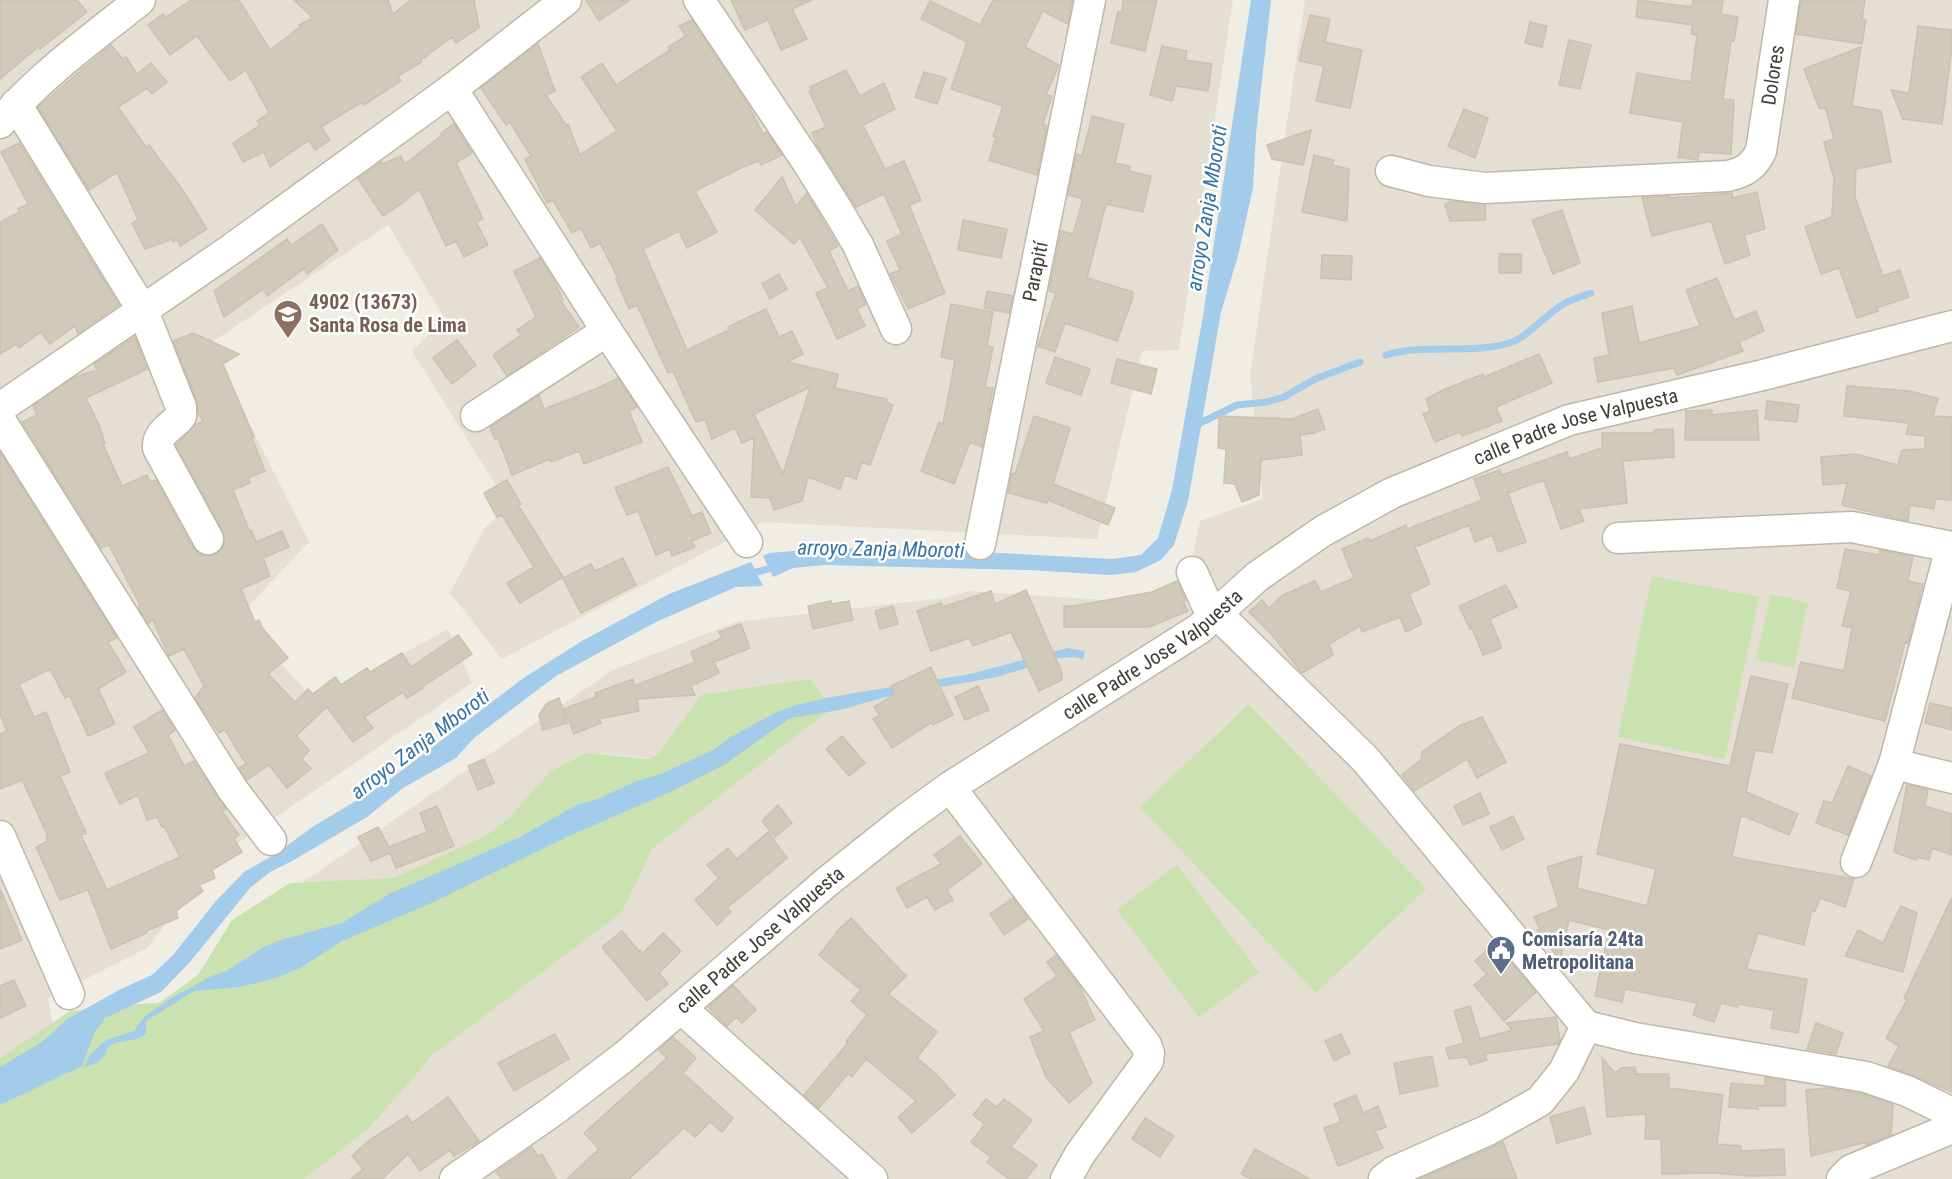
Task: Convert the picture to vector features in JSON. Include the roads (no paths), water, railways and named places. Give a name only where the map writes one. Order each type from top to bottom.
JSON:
[{"type":"street","points":[[140,0],[43,78],[8,114],[142,311],[181,406],[181,416],[162,433],[158,440],[158,448],[208,539]]},
{"type":"street","points":[[0,408],[233,248],[452,89],[566,0]]},
{"type":"street","points":[[699,0],[808,163],[853,236],[896,329]]},
{"type":"street","name":"Parapití","points":[[980,544],[1090,0]]},
{"type":"street","name":"Dolores","points":[[1391,171],[1429,181],[1485,188],[1728,176],[1747,170],[1761,151],[1784,0]]},
{"type":"street","points":[[452,89],[607,331],[747,542]]},
{"type":"street","name":"calle Padre Jose Valpuesta","points":[[455,1179],[553,1111],[625,1056],[828,881],[906,819],[950,787],[1199,629],[1258,576],[1323,531],[1392,494],[1569,420],[1763,375],[1952,326]]},
{"type":"street","points":[[476,416],[607,331]]},
{"type":"street","points":[[0,420],[233,790],[271,840]]},
{"type":"street","points":[[1618,538],[1852,527],[1952,547],[1894,764],[1856,862]]},
{"type":"street","points":[[1192,572],[1206,603],[1366,760],[1586,1026],[1645,1040],[1866,1077],[1907,1091],[1952,1113]]},
{"type":"street","points":[[1894,764],[1952,778]]},
{"type":"street","points":[[950,787],[1139,1036],[1149,1053],[1148,1061],[1080,1154],[1066,1179]]},
{"type":"street","points":[[0,836],[69,994]]},
{"type":"street","points":[[681,1008],[872,1179]]},
{"type":"street","points":[[1391,1177],[1488,1130],[1540,1101],[1564,1071],[1586,1026]]},
{"type":"street","points":[[1842,1179],[1851,1170],[1952,1128]]},
{"type":"water","points":[[1251,0],[1271,0],[1256,134],[1253,188],[1238,256],[1221,312],[1188,501],[1174,545],[1161,560],[1136,572],[1111,575],[1029,570],[823,565],[793,568],[773,577],[763,556],[769,553],[830,548],[961,551],[1113,559],[1141,555],[1158,538],[1172,490],[1203,316]]},
{"type":"water","points":[[751,562],[763,586],[736,587],[656,622],[556,676],[474,738],[456,758],[403,788],[367,817],[270,872],[250,888],[190,962],[161,992],[105,1018],[94,1034],[82,1066],[0,1105],[0,1067],[42,1042],[67,1019],[121,989],[152,975],[173,955],[216,901],[244,872],[384,784],[522,679],[582,641],[669,594]]},
{"type":"water","points":[[1068,648],[1085,651],[1083,659],[1059,658],[997,677],[885,697],[840,710],[790,718],[724,765],[668,793],[571,835],[429,904],[342,941],[300,968],[273,979],[240,987],[194,991],[146,1021],[146,1034],[137,1039],[112,1045],[107,1048],[99,1061],[84,1067],[89,1056],[106,1040],[134,1031],[144,1017],[171,998],[226,971],[264,947],[342,923],[389,894],[518,838],[577,805],[598,799],[634,782],[661,774],[715,749],[731,737],[775,713],[796,705],[831,697],[970,674]]},
{"type":"waterway","points":[[1386,355],[1416,350],[1479,348],[1516,341],[1565,303],[1591,293]]},
{"type":"waterway","points":[[1194,426],[1237,405],[1267,402],[1284,397],[1315,379],[1360,362]]},
{"type":"waterway","name":"arroyo Zanja Mboroti","points":[[747,574],[777,567]]},
{"type":"place","name":"4902 (13673) Santa Rosa de Lima","points":[[288,340]]},
{"type":"place","name":"Comisaría 24ta Metropolitana","points":[[1501,976]]}]
